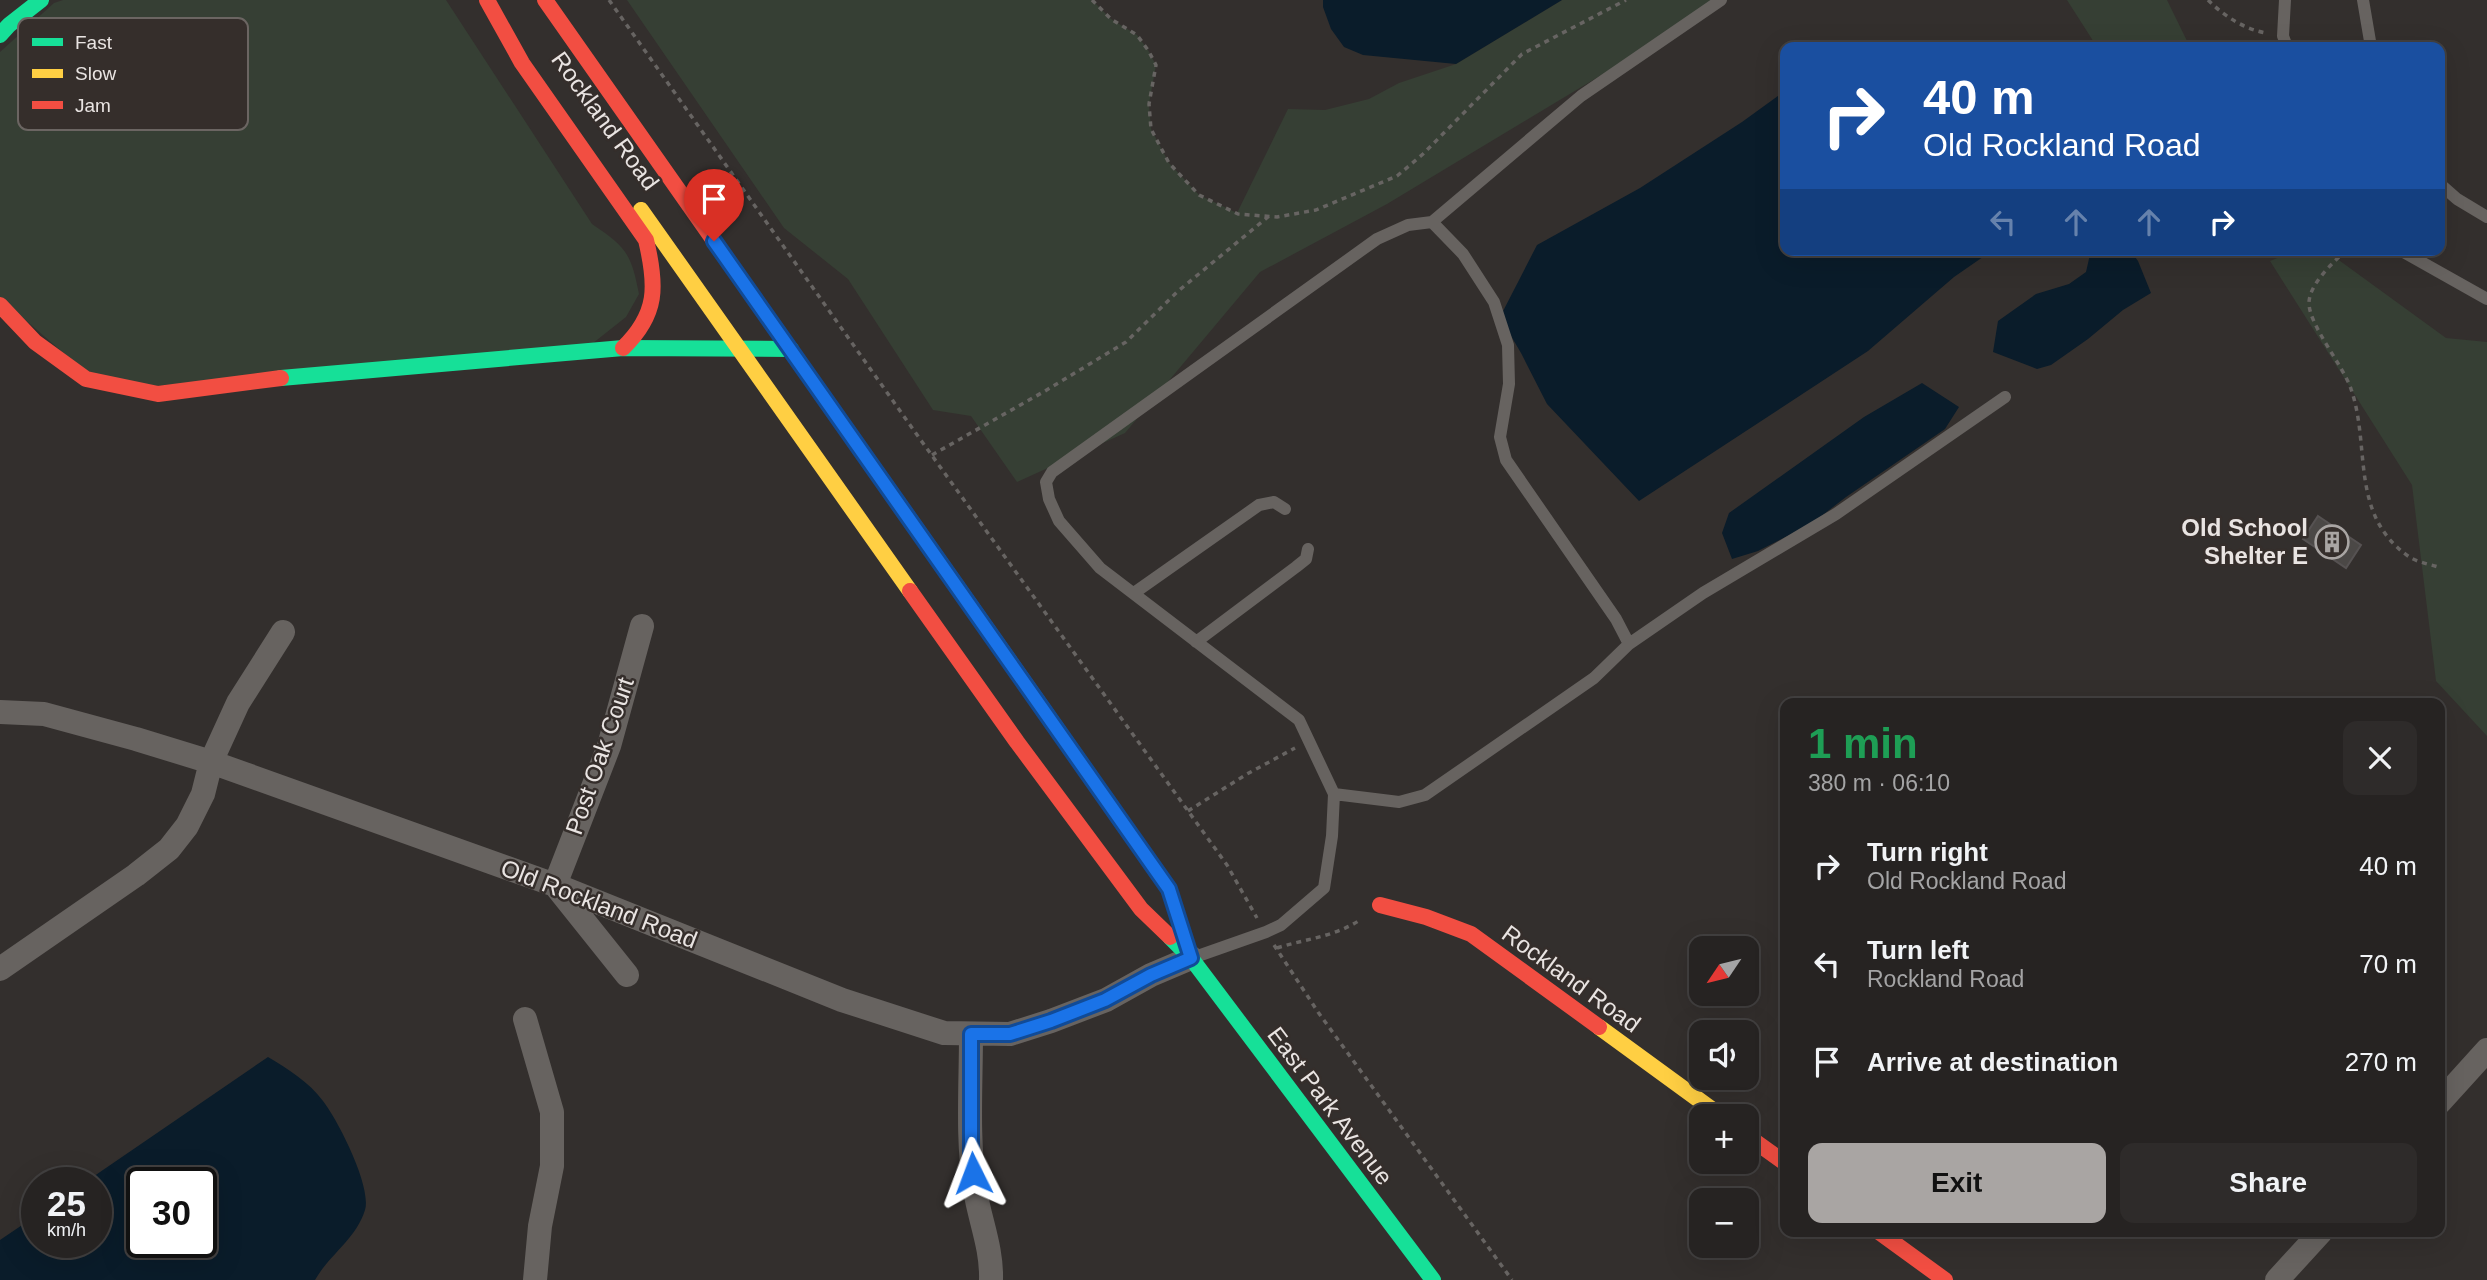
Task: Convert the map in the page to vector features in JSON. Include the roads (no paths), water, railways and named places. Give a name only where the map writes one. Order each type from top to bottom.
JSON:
[{"type":"main road","points":[[0,35],[41,0]]},
{"type":"main road","points":[[489,0],[523,63],[646,240],[654,275],[649,311],[642,328],[623,348]]},
{"type":"main road","name":"Rockland Road","points":[[489,0],[740,349],[1017,742],[1141,909],[1191,958]]},
{"type":"main road","name":"Rockland Road","points":[[545,0],[1169,889],[1191,958]]},
{"type":"main road","points":[[0,305],[35,342],[86,379],[158,394],[244,381],[623,348],[791,349]]},
{"type":"main road","name":"Rockland Road","points":[[1380,905],[1426,917],[1471,934],[1705,1104]]},
{"type":"main road","name":"East Park Avenue","points":[[1191,958],[1433,1280]]},
{"type":"main road","points":[[1759,1144],[1780,1159]]},
{"type":"main road","points":[[1886,1237],[1945,1280]]},
{"type":"street","name":"Post Oak Court","points":[[555,886],[609,746],[642,626]]},
{"type":"street","points":[[0,969],[169,849],[187,826],[204,794],[211,762],[238,703],[283,632]]},
{"type":"street","name":"Old Rockland Road","points":[[0,712],[44,714],[211,762],[555,886],[842,1000],[944,1032],[1010,1034],[1105,1000],[1151,975],[1191,958]]},
{"type":"street","points":[[555,886],[627,975]]},
{"type":"street","points":[[525,1019],[552,1112],[552,1166],[540,1226],[535,1280]]},
{"type":"street","points":[[971,1034],[971,1153],[975,1192],[990,1254],[991,1280]]},
{"type":"street","points":[[2445,1096],[2487,1050]]},
{"type":"street","points":[[2277,1280],[2316,1237]]},
{"type":"lane","points":[[1191,958],[1281,925],[1324,888],[1332,836],[1334,794],[1299,720],[1100,568],[1059,521],[1049,499],[1046,482],[1052,472],[1377,239],[1408,225],[1432,222],[1581,96],[1721,0]]},
{"type":"lane","points":[[2285,0],[2285,41]]},
{"type":"lane","points":[[2363,0],[2370,42]]},
{"type":"lane","points":[[2445,188],[2487,217]]},
{"type":"lane","points":[[1432,222],[1464,254],[1494,302],[1508,345],[1509,384],[1500,437],[1506,460],[1616,619],[1629,644]]},
{"type":"lane","points":[[2407,256],[2487,299]]},
{"type":"lane","points":[[1334,794],[1399,802],[1425,795],[1594,678],[1629,644],[1703,593],[1836,514],[2005,397]]},
{"type":"lane","points":[[1134,593],[1259,505],[1274,502],[1285,509]]},
{"type":"lane","points":[[1196,642],[1306,559],[1308,549]]},
{"type":"water","points":[[1323,0],[1562,0],[1456,64],[1363,55],[1344,47],[1331,29]]},
{"type":"water","points":[[1780,95],[1780,256],[1984,256],[1954,277],[1868,351],[1639,501],[1547,404],[1500,317],[1537,245],[1640,188]]},
{"type":"water","points":[[2090,256],[2134,256],[2151,293],[2123,310],[2051,365],[2037,369],[1993,352],[1998,321],[2036,294],[2069,284],[2086,272]]},
{"type":"water","points":[[1922,383],[1959,407],[1945,429],[1811,524],[1758,551],[1732,559],[1722,533],[1729,513],[1864,417]]},
{"type":"water","points":[[268,1057],[305,1082],[329,1110],[359,1170],[366,1199],[365,1210],[355,1230],[315,1280],[0,1280],[0,1240],[21,1226],[21,1258],[112,1258],[112,1167],[107,1167]]},
{"type":"place","name":"Old School Shelter E","points":[[2332,542]]}]
